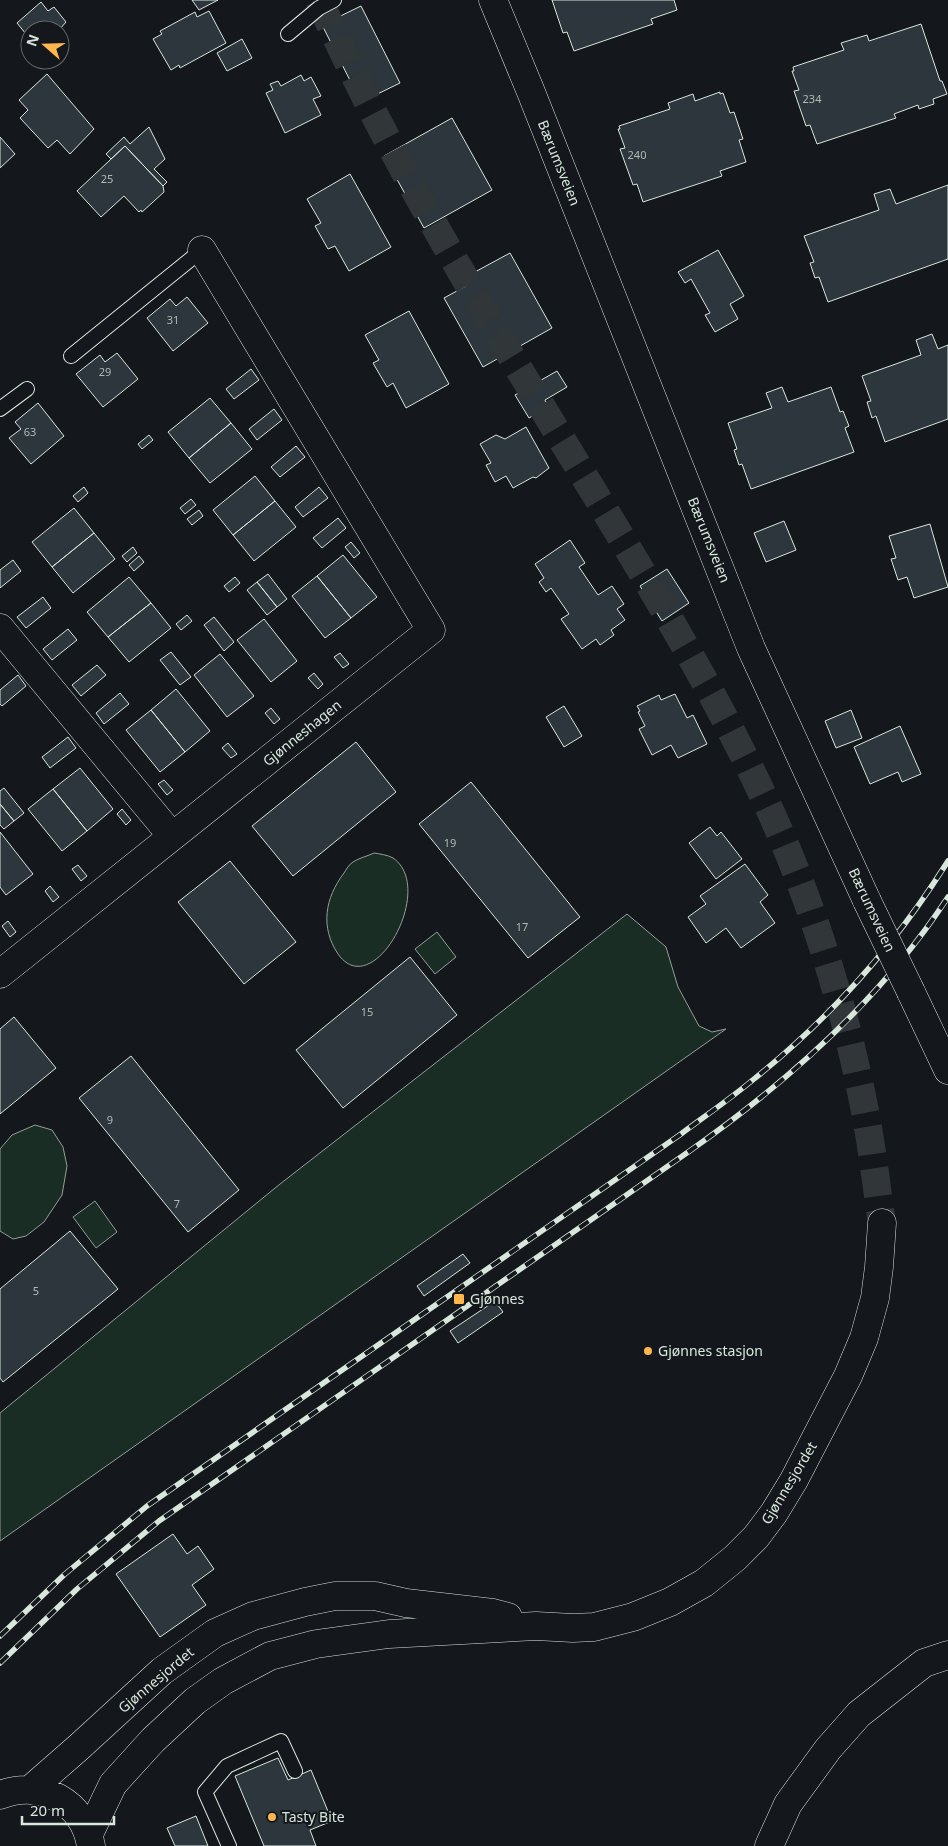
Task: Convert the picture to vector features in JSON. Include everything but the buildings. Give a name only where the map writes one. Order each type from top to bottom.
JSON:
[{"type":"street","name":"Bærumsveien","points":[[493,0],[751,648],[867,901],[948,1070]]},
{"type":"street","name":"Gjønneshagen","points":[[0,974],[431,630],[202,250]]},
{"type":"street","points":[[0,628],[172,836]]},
{"type":"street","name":"Gjønnesjordet","points":[[90,1840],[114,1784],[158,1734],[195,1701],[222,1681],[270,1656],[316,1644],[390,1634],[536,1626],[594,1627],[633,1617],[670,1602],[704,1583],[735,1558],[756,1537],[774,1513],[794,1480],[848,1376],[864,1338],[875,1298],[882,1223]]},
{"type":"street","name":"Gjønnesjordet","points":[[31,1789],[79,1748],[162,1671],[216,1633],[253,1616],[335,1596],[375,1596],[406,1603],[493,1613],[536,1626]]},
{"type":"street","points":[[769,1846],[788,1804],[828,1749],[859,1714],[924,1663],[948,1655]]},
{"type":"street","points":[[0,1795],[13,1790],[31,1789],[54,1795],[69,1805],[81,1818],[90,1840]]},
{"type":"lane","points":[[288,34],[319,8],[334,0]]},
{"type":"lane","points":[[71,356],[202,250]]},
{"type":"lane","points":[[0,409],[27,389]]},
{"type":"lane","points":[[229,1846],[205,1792],[227,1766],[281,1741],[295,1771]]},
{"type":"green space","points":[[374,853],[393,858],[405,873],[408,893],[404,915],[395,936],[382,954],[368,964],[352,965],[338,954],[332,944],[327,923],[329,902],[350,864]]},
{"type":"green space","points":[[627,914],[666,947],[678,987],[699,1026],[712,1032],[726,1029],[0,1541],[0,1413],[280,1184]]},
{"type":"green space","points":[[437,932],[456,957],[435,974],[415,949]]},
{"type":"green space","points":[[35,1125],[52,1130],[63,1147],[67,1166],[62,1195],[44,1222],[26,1236],[13,1239],[0,1231],[0,1149],[12,1135]]},
{"type":"green space","points":[[95,1201],[117,1232],[96,1248],[73,1217]]},
{"type":"tunnel","points":[[319,0],[349,64],[414,189],[485,312],[670,619],[717,704],[761,791],[795,869],[832,976],[860,1085],[882,1223]]},
{"type":"railway","points":[[0,1636],[65,1574],[147,1506],[681,1134],[754,1079],[809,1031],[860,978],[906,922],[948,861]]},
{"type":"railway","points":[[0,1663],[77,1589],[159,1521],[691,1150],[763,1096],[832,1036],[864,1003],[922,934],[948,897]]},
{"type":"place","name":"Gjønnes","points":[[459,1299]]},
{"type":"place","name":"Gjønnes stasjon","points":[[648,1351]]},
{"type":"place","name":"Tasty Bite","points":[[272,1817]]}]
